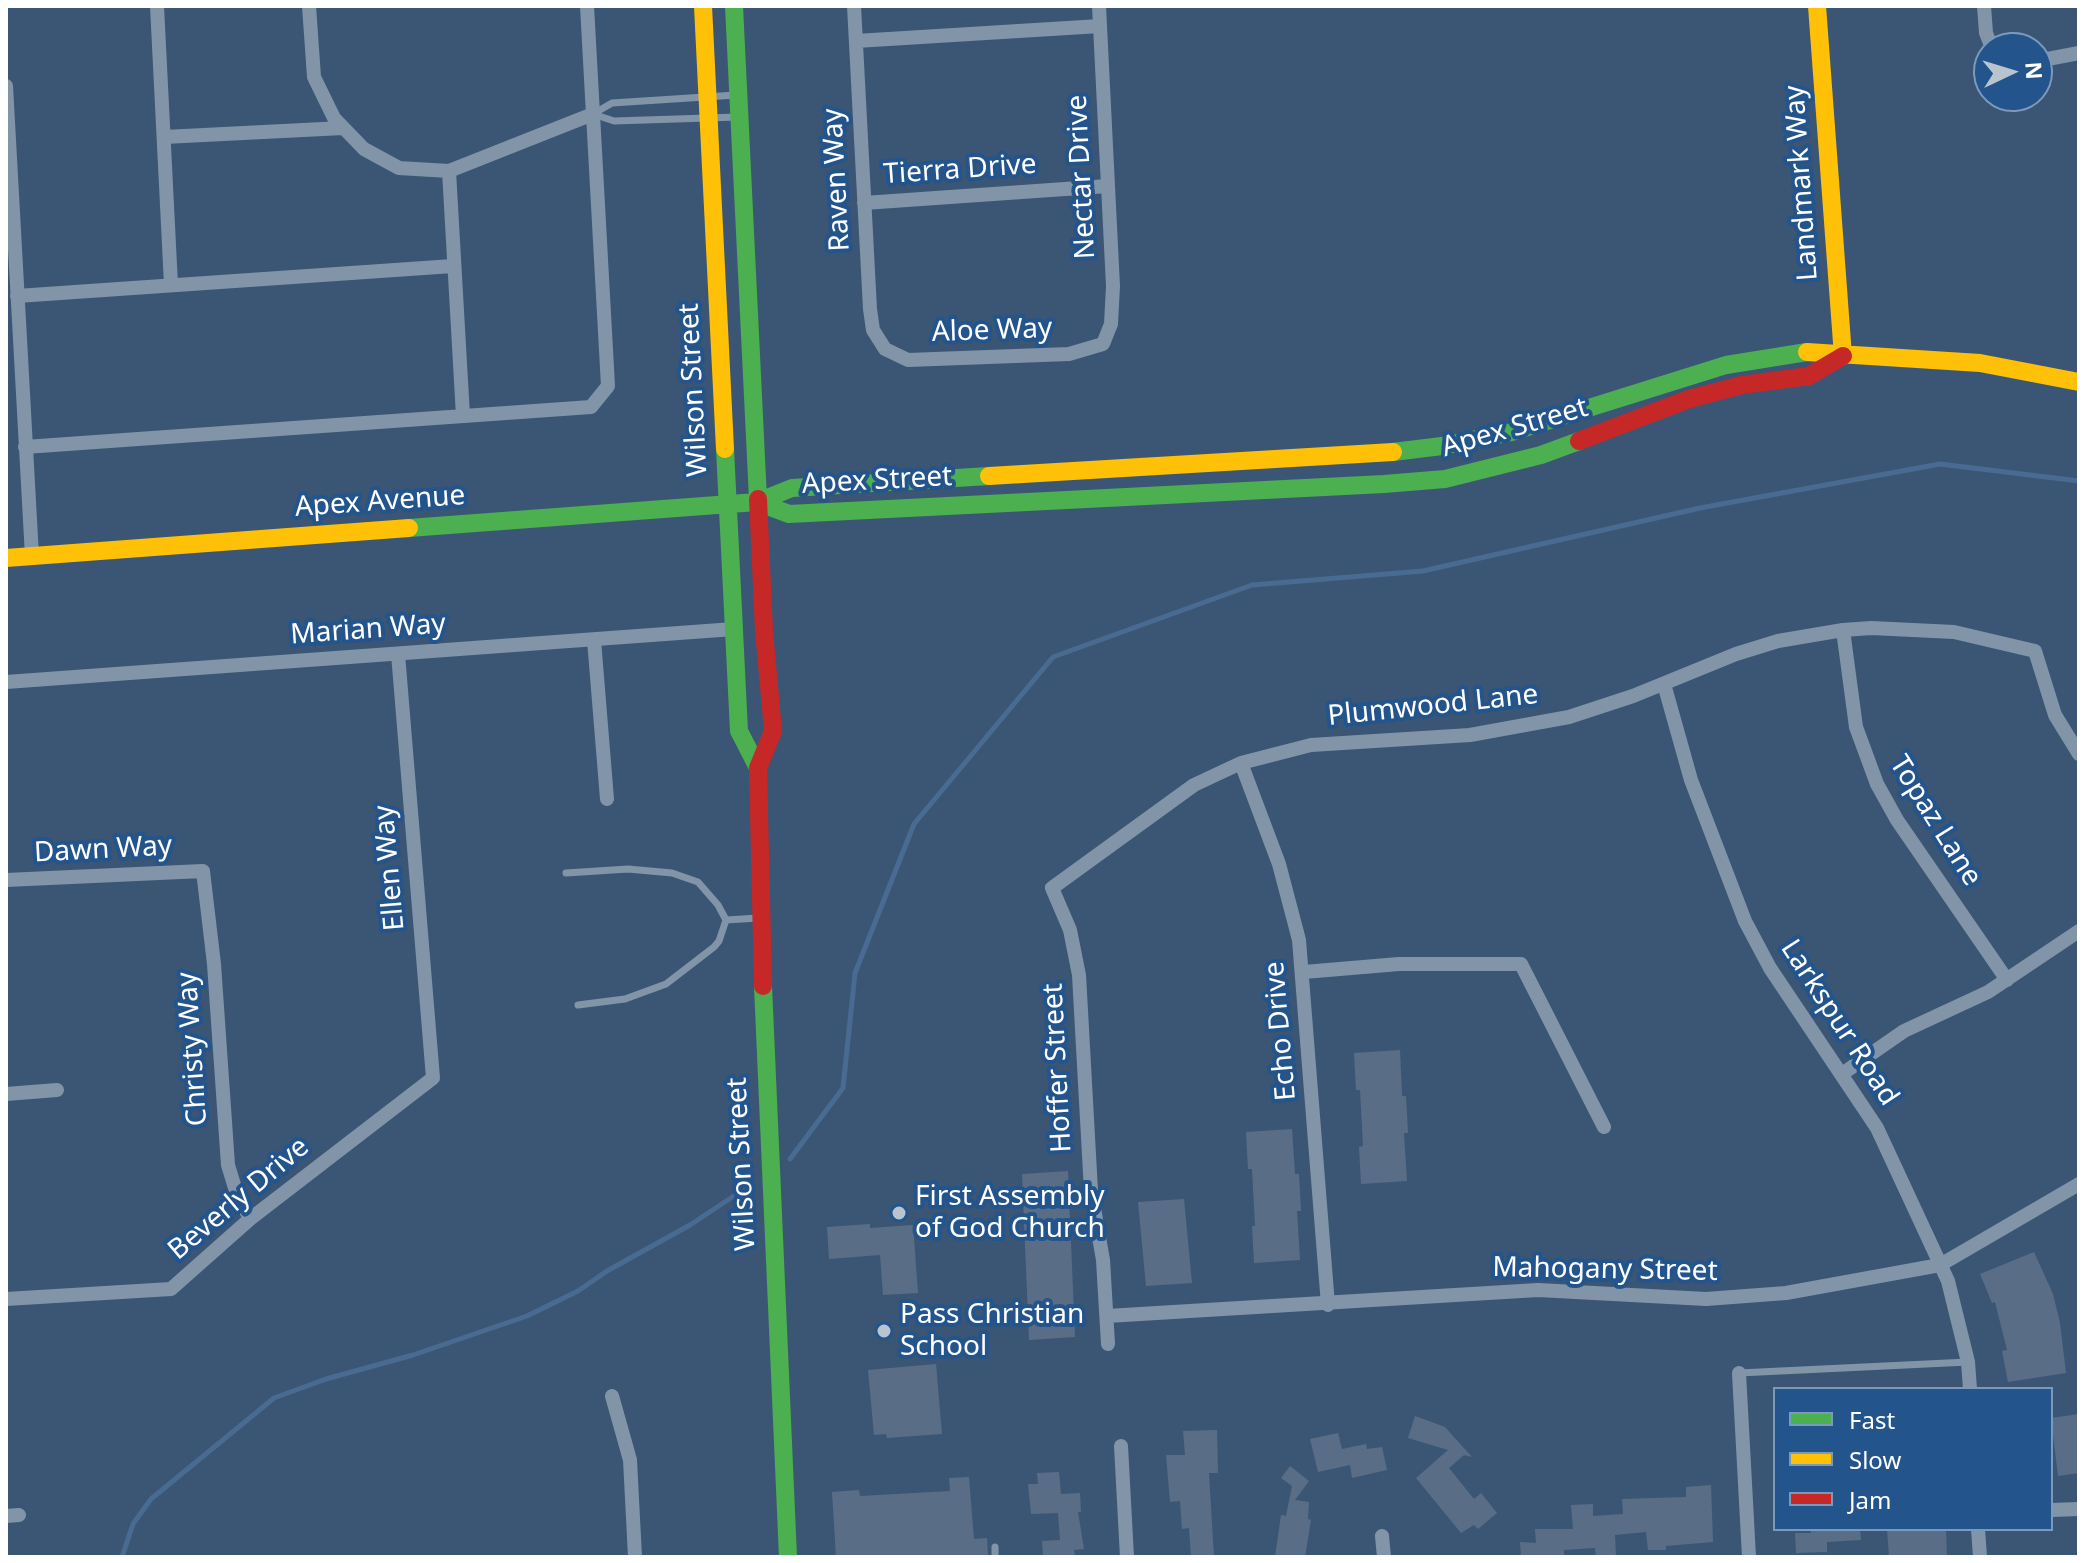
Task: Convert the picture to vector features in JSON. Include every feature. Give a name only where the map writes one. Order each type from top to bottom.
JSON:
[{"type":"main road","name":"Wilson Street","points":[[703,6],[739,731],[758,768]]},
{"type":"main road","name":"Wilson Street","points":[[734,6],[757,502],[773,731],[758,768],[765,1062],[788,1557]]},
{"type":"main road","name":"Landmark Way","points":[[1817,6],[1843,356]]},
{"type":"main road","name":"Apex Street","points":[[757,502],[792,488],[1373,454],[1472,442],[1726,365],[1804,352],[1980,363],[2079,382]]},
{"type":"main road","name":"Apex Street","points":[[757,502],[789,514],[1445,479],[1541,455],[1689,399],[1742,385],[1809,376],[1843,356]]},
{"type":"main road","name":"Apex Avenue","points":[[6,558],[757,502]]},
{"type":"street","points":[[157,6],[171,285]]},
{"type":"street","points":[[309,6],[314,77],[334,118],[364,149],[399,168],[449,171],[593,114]]},
{"type":"street","points":[[25,447],[591,407],[608,386],[587,6]]},
{"type":"street","name":"Raven Way","points":[[854,6],[870,309],[873,330],[885,349]]},
{"type":"street","name":"Nectar Drive","points":[[1099,6],[1113,286],[1111,324],[1103,344]]},
{"type":"street","points":[[1984,6],[1986,32]]},
{"type":"street","points":[[856,41],[1100,26]]},
{"type":"street","points":[[2053,58],[2079,53]]},
{"type":"street","points":[[6,86],[32,556]]},
{"type":"street","points":[[164,137],[343,128]]},
{"type":"street","points":[[449,171],[463,416]]},
{"type":"street","name":"Tierra Drive","points":[[864,203],[1108,186]]},
{"type":"street","points":[[17,296],[453,266]]},
{"type":"street","name":"Aloe Way","points":[[885,349],[908,360],[1069,354],[1103,344]]},
{"type":"street","name":"Plumwood Lane","points":[[1052,888],[1172,799],[1241,763],[1311,745],[1503,731],[1569,717],[1778,641],[1843,630],[1899,627],[1954,632],[2035,651],[2055,715],[2079,754]]},
{"type":"street","name":"Marian Way","points":[[6,682],[734,629]]},
{"type":"street","name":"Topaz Lane","points":[[1843,630],[1856,727],[1877,784],[1897,820],[2007,980]]},
{"type":"street","points":[[594,640],[607,799]]},
{"type":"street","name":"Ellen Way","points":[[398,654],[433,1078]]},
{"type":"street","name":"Larkspur Road","points":[[1664,684],[1691,780],[1745,921],[1770,968],[1877,1128],[1940,1265],[1956,1309],[1968,1362],[1970,1387]]},
{"type":"street","name":"Echo Drive","points":[[1241,763],[1293,910],[1304,972],[1328,1305]]},
{"type":"street","name":"Dawn Way","points":[[6,880],[203,871]]},
{"type":"street","name":"Christy Way","points":[[203,871],[214,964],[228,1165],[250,1219]]},
{"type":"street","name":"Hoffer Street","points":[[1052,888],[1070,930],[1079,975],[1091,1191],[1103,1260],[1108,1344]]},
{"type":"street","points":[[1842,1074],[1904,1031],[1972,1001],[2079,931]]},
{"type":"street","points":[[1304,972],[1399,964],[1521,964],[1604,1127]]},
{"type":"street","name":"Beverly Drive","points":[[6,1299],[171,1289],[250,1219],[433,1078]]},
{"type":"street","points":[[6,1094],[57,1090]]},
{"type":"street","name":"Mahogany Street","points":[[1107,1316],[1538,1290],[1666,1298],[1746,1297],[1826,1287],[1940,1265],[2079,1184]]},
{"type":"street","points":[[1739,1373],[1749,1557]]},
{"type":"street","points":[[612,1396],[630,1460],[635,1557]]},
{"type":"street","points":[[1121,1446],[1127,1557]]},
{"type":"street","points":[[2053,1510],[2079,1509]]},
{"type":"street","points":[[1978,1531],[1980,1557]]},
{"type":"street","points":[[1382,1536],[1384,1557]]},
{"type":"lane","points":[[593,114],[612,103],[738,95]]},
{"type":"lane","points":[[593,114],[614,121],[739,117]]},
{"type":"lane","points":[[566,873],[628,869],[672,873],[698,882],[718,905],[726,920],[714,947],[666,984],[625,999],[578,1005]]},
{"type":"lane","points":[[726,920],[762,917]]},
{"type":"lane","points":[[1739,1373],[1968,1362]]},
{"type":"lane","points":[[995,1547],[995,1557]]},
{"type":"building","points":[[1400,1050],[1402,1096],[1406,1096],[1408,1133],[1404,1133],[1407,1181],[1361,1184],[1359,1147],[1363,1146],[1360,1090],[1356,1090],[1354,1053]]},
{"type":"building","points":[[1292,1129],[1295,1174],[1299,1174],[1301,1211],[1297,1211],[1300,1260],[1254,1263],[1252,1169],[1248,1169],[1246,1132]]},
{"type":"building","points":[[1068,1171],[1075,1337],[1029,1340],[1022,1174]]},
{"type":"building","points":[[1184,1199],[1192,1283],[1146,1286],[1138,1202]]},
{"type":"building","points":[[870,1224],[870,1228],[913,1225],[918,1293],[883,1295],[880,1255],[829,1259],[827,1227]]},
{"type":"building","points":[[2034,1252],[2053,1294],[2066,1373],[2008,1382],[2002,1351],[2007,1350],[1995,1302],[1992,1303],[1980,1274]]},
{"type":"building","points":[[936,1364],[942,1434],[887,1438],[886,1434],[874,1435],[868,1370]]},
{"type":"building","points":[[2079,1414],[2079,1473],[2058,1476],[2053,1418]]},
{"type":"building","points":[[1415,1416],[1445,1427],[1472,1457],[1464,1455],[1449,1468],[1474,1499],[1481,1493],[1497,1513],[1478,1529],[1474,1525],[1461,1533],[1416,1478],[1448,1450],[1408,1438]]},
{"type":"building","points":[[1217,1430],[1218,1473],[1209,1473],[1214,1557],[1191,1557],[1189,1528],[1182,1529],[1180,1501],[1170,1502],[1166,1455],[1185,1455],[1183,1431]]},
{"type":"building","points":[[1338,1433],[1342,1449],[1366,1444],[1367,1449],[1382,1447],[1387,1470],[1352,1478],[1350,1465],[1318,1472],[1310,1439]]},
{"type":"building","points":[[1290,1466],[1309,1481],[1295,1500],[1309,1502],[1308,1519],[1311,1520],[1305,1557],[1275,1557],[1281,1515],[1286,1516],[1292,1486],[1281,1478]]},
{"type":"building","points":[[1059,1472],[1061,1494],[1080,1493],[1081,1512],[1078,1512],[1084,1549],[1074,1550],[1075,1557],[1043,1557],[1042,1541],[1060,1540],[1058,1513],[1031,1514],[1028,1484],[1038,1484],[1037,1473]]},
{"type":"building","points":[[969,1477],[974,1539],[987,1538],[988,1557],[836,1557],[832,1492],[859,1490],[860,1496],[950,1491],[949,1478]]},
{"type":"building","points":[[1711,1485],[1713,1542],[1648,1550],[1646,1532],[1615,1535],[1616,1557],[1596,1557],[1595,1548],[1564,1550],[1564,1557],[1521,1557],[1520,1542],[1536,1543],[1535,1529],[1573,1529],[1571,1505],[1593,1504],[1593,1516],[1623,1514],[1622,1499],[1686,1497],[1686,1487]]},
{"type":"building","points":[[1860,1531],[1861,1540],[1827,1542],[1827,1552],[1796,1553],[1795,1533]]},
{"type":"building","points":[[1887,1531],[1946,1531],[1947,1557],[1889,1557]]},
{"type":"waterway","points":[[790,1159],[843,1088],[855,973],[914,824],[1053,657],[1252,585],[1423,571],[1700,508],[1940,464],[2079,481]]},
{"type":"waterway","points":[[122,1557],[133,1524],[151,1499],[274,1398],[527,1316],[578,1291],[749,1186]]},
{"type":"traffic: fast","points":[[734,6],[758,499]]},
{"type":"traffic: fast","points":[[1393,452],[1512,432],[1726,365],[1807,352]]},
{"type":"traffic: fast","points":[[757,502],[789,514],[1384,484],[1445,479],[1541,455],[1579,441]]},
{"type":"traffic: fast","points":[[725,449],[739,731],[758,768]]},
{"type":"traffic: fast","points":[[409,528],[757,502],[792,488],[989,476]]},
{"type":"traffic: fast","points":[[763,986],[788,1557]]},
{"type":"traffic: slow","points":[[703,6],[725,449]]},
{"type":"traffic: slow","points":[[1817,6],[1843,356]]},
{"type":"traffic: slow","points":[[1807,352],[1980,363],[2079,382]]},
{"type":"traffic: slow","points":[[989,476],[1393,452]]},
{"type":"traffic: slow","points":[[6,558],[409,528]]},
{"type":"traffic: jam","points":[[1579,441],[1689,399],[1742,385],[1809,376],[1843,356]]},
{"type":"traffic: jam","points":[[758,499],[764,631],[773,731],[758,768],[763,986]]},
{"type":"place","name":"First Assembly of God Church","points":[[899,1213]]},
{"type":"place","name":"Pass Christian School","points":[[884,1331]]}]
